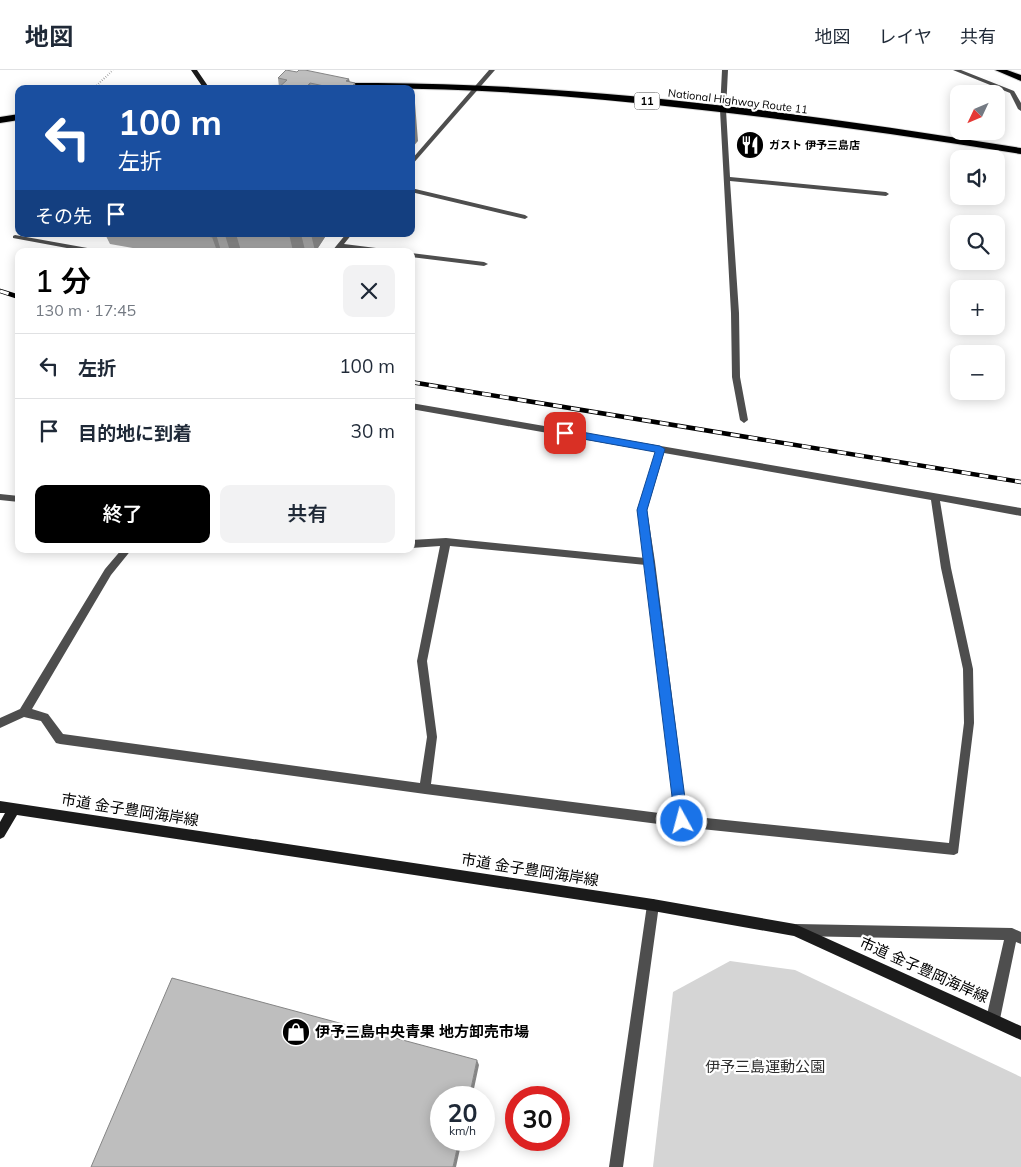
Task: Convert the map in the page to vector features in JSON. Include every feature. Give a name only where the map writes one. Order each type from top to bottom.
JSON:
[{"type":"highway","points":[[999,70],[1021,78]]},
{"type":"highway","name":"National Highway Route 11","points":[[415,87],[477,87],[555,91],[911,133],[1021,151]]},
{"type":"highway","points":[[0,120],[15,118]]},
{"type":"street","points":[[194,70],[204,85]]},
{"type":"street","points":[[415,159],[492,70]]},
{"type":"street","points":[[725,70],[723,110],[735,313],[736,377],[744,420]]},
{"type":"street","points":[[956,70],[1012,92],[1021,109]]},
{"type":"street","points":[[727,179],[886,194]]},
{"type":"street","points":[[415,191],[525,217]]},
{"type":"street","points":[[15,237],[76,248]]},
{"type":"street","points":[[337,248],[346,237]]},
{"type":"street","points":[[415,255],[484,264]]},
{"type":"street","points":[[415,407],[1021,512]]},
{"type":"street","points":[[660,449],[642,510],[682,821]]},
{"type":"street","points":[[0,497],[15,499]]},
{"type":"street","points":[[24,712],[44,717],[60,739],[425,789],[682,821],[954,849],[969,723],[968,670],[946,568],[935,497]]},
{"type":"street","points":[[415,544],[446,542],[650,562]]},
{"type":"street","points":[[425,789],[432,737],[422,660],[446,542]]},
{"type":"street","points":[[0,723],[24,712],[108,572],[124,553]]},
{"type":"street","name":"市道 金子豊岡海岸線","points":[[0,808],[653,905],[795,930],[1021,1033]]},
{"type":"street","points":[[0,833],[14,809]]},
{"type":"street","points":[[616,1167],[653,905]]},
{"type":"street","points":[[795,930],[1016,936],[993,1019]]},
{"type":"path","points":[[97,85],[113,70]]},
{"type":"green space","name":"伊予三島運動公園","points":[[730,961],[795,970],[1021,1077],[1021,1167],[653,1167],[673,992]]},
{"type":"building","points":[[286,70],[297,72],[305,70],[349,79],[346,81],[355,83],[353,85],[319,85],[310,83],[308,85],[281,85],[287,80],[278,78]]},
{"type":"building","points":[[172,978],[477,1060],[472,1086],[430,1086],[430,1151],[457,1151],[453,1167],[91,1167]]},
{"type":"railway","points":[[0,291],[15,296]]},
{"type":"railway","points":[[415,383],[1021,482]]},
{"type":"place","name":"ガスト 伊予三島店","points":[[750,145]]},
{"type":"place","name":"伊予三島中央青果 地方卸売市場","points":[[296,1032]]},
{"type":"route","points":[[565,433],[660,449],[642,510],[682,821]]}]
